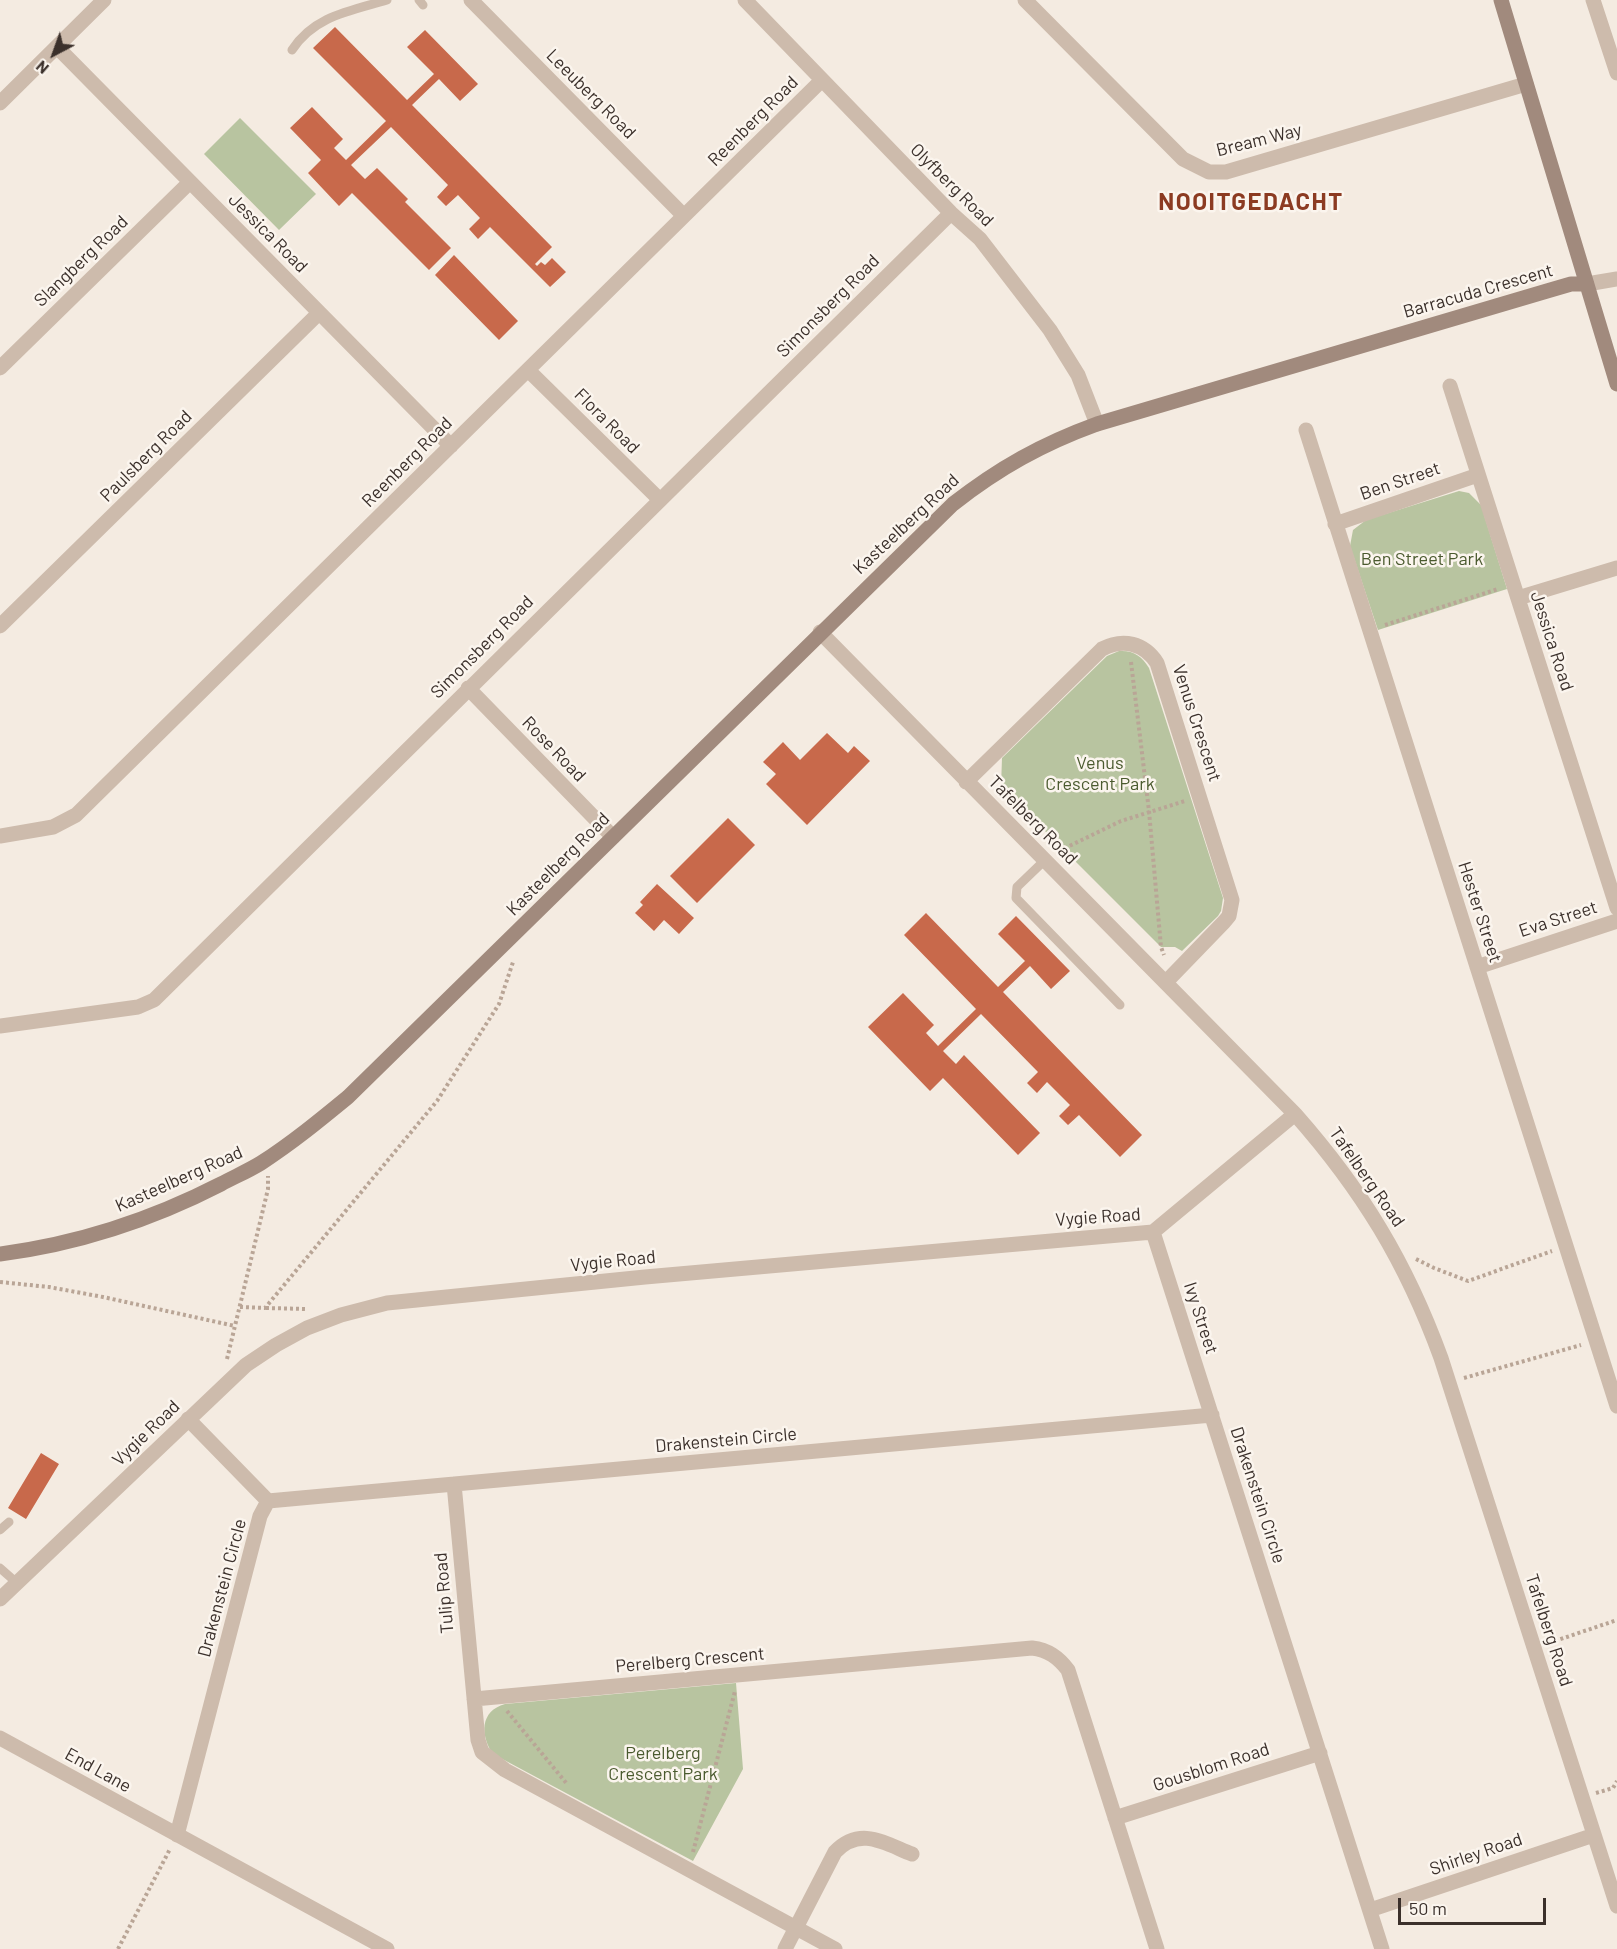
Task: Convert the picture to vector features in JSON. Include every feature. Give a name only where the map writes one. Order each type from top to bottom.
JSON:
[{"type":"street","points":[[0,103],[104,0]]},
{"type":"street","name":"Leeuberg Road","points":[[471,0],[684,216]]},
{"type":"street","name":"Olyfberg Road","points":[[745,0],[951,213],[980,240],[1050,330],[1078,375],[1097,424]]},
{"type":"street","name":"Bream Way","points":[[1025,0],[1182,159],[1209,172],[1226,172],[1526,84]]},
{"type":"street","points":[[1501,0],[1617,384]]},
{"type":"street","points":[[1593,0],[1617,73]]},
{"type":"street","name":"Jessica Road","points":[[57,47],[451,446]]},
{"type":"street","name":"Reenberg Road","points":[[0,836],[53,827],[76,814],[822,80]]},
{"type":"street","name":"Slangberg Road","points":[[0,368],[190,182]]},
{"type":"street","name":"Simonsberg Road","points":[[0,1026],[138,1007],[154,1000],[951,213]]},
{"type":"street","points":[[1587,284],[1617,279]]},
{"type":"street","name":"Barracuda Crescent","points":[[1097,424],[1571,284],[1587,284]]},
{"type":"street","name":"Paulsberg Road","points":[[0,627],[319,313]]},
{"type":"street","name":"Flora Road","points":[[528,370],[659,499]]},
{"type":"street","name":"Jessica Road","points":[[1450,386],[1617,908]]},
{"type":"street","name":"Kasteelberg Road","points":[[0,1254],[73,1241],[119,1227],[203,1193],[259,1164],[314,1126],[348,1097],[953,504],[1006,465],[1065,435],[1097,424]]},
{"type":"street","name":"Hester Street","points":[[1305,430],[1617,1406]]},
{"type":"street","name":"Ben Street","points":[[1335,524],[1478,475]]},
{"type":"street","points":[[1515,591],[1617,568]]},
{"type":"street","name":"Tafelberg Road","points":[[820,632],[1295,1114],[1346,1175],[1392,1247],[1423,1311],[1449,1382],[1617,1906]]},
{"type":"street","points":[[966,782],[1102,649],[1110,645],[1129,643]]},
{"type":"street","name":"Venus Crescent","points":[[1129,643],[1146,650],[1157,663],[1231,891],[1231,909],[1224,922],[1166,982]]},
{"type":"street","name":"Rose Road","points":[[468,688],[613,837]]},
{"type":"street","name":"Eva Street","points":[[1477,967],[1617,921]]},
{"type":"street","name":"Vygie Road","points":[[0,1599],[246,1365],[276,1345],[318,1323],[387,1303],[668,1275],[1153,1232],[1295,1114]]},
{"type":"street","name":"Ivy Street","points":[[1153,1232],[1212,1415]]},
{"type":"street","name":"Drakenstein Circle","points":[[177,1835],[260,1516],[268,1501],[1212,1415],[1382,1949]]},
{"type":"street","points":[[188,1419],[268,1501]]},
{"type":"street","name":"Tulip Road","points":[[454,1484],[474,1699]]},
{"type":"street","name":"Perelberg Crescent","points":[[474,1699],[1041,1649],[1058,1658],[1068,1670],[1157,1949]]},
{"type":"street","points":[[474,1699],[477,1740],[482,1752],[490,1760],[835,1949]]},
{"type":"street","name":"End Lane","points":[[0,1738],[177,1835]]},
{"type":"street","name":"Gousblom Road","points":[[1115,1818],[1320,1753]]},
{"type":"street","points":[[177,1835],[387,1949]]},
{"type":"street","name":"Shirley Road","points":[[1370,1910],[1594,1835]]},
{"type":"street","points":[[785,1949],[835,1852],[842,1845],[868,1837],[912,1854]]},
{"type":"lane","points":[[292,50],[302,36],[320,21],[387,0]]},
{"type":"lane","points":[[1045,860],[1017,887],[1016,898],[1120,1005]]},
{"type":"lane","points":[[0,1530],[9,1521]]},
{"type":"lane","points":[[0,1568],[17,1583]]},
{"type":"path","points":[[1369,630],[1515,591]]},
{"type":"path","points":[[1129,643],[1149,811],[1161,952],[1177,970]]},
{"type":"path","points":[[1045,860],[1066,846],[1121,821],[1200,796]]},
{"type":"path","points":[[266,1308],[437,1101],[499,1004],[513,962]]},
{"type":"path","points":[[225,1366],[268,1189],[268,1175]]},
{"type":"path","points":[[1392,1247],[1434,1268],[1468,1281],[1567,1246]]},
{"type":"path","points":[[0,1282],[50,1287],[235,1326]]},
{"type":"path","points":[[240,1307],[316,1309]]},
{"type":"path","points":[[1449,1382],[1596,1341]]},
{"type":"path","points":[[1535,1648],[1617,1620]]},
{"type":"path","points":[[691,1858],[735,1694]]},
{"type":"path","points":[[503,1706],[573,1791]]},
{"type":"path","points":[[1582,1797],[1613,1788],[1617,1781]]},
{"type":"path","points":[[118,1949],[177,1835]]},
{"type":"green space","points":[[240,118],[316,194],[279,230],[204,154]]},
{"type":"green space","name":"Ben Street Park","points":[[1459,491],[1469,493],[1481,505],[1507,589],[1378,630],[1350,546],[1353,530],[1366,520]]},
{"type":"green space","name":"Venus Crescent Park","points":[[1119,651],[1137,655],[1149,668],[1223,898],[1218,916],[1182,951],[1175,947],[1161,947],[1001,787],[1002,758],[1107,656]]},
{"type":"green space","name":"Perelberg Crescent Park","points":[[736,1683],[743,1769],[693,1861],[493,1754],[484,1732],[491,1712],[505,1704]]},
{"type":"building","points":[[335,27],[407,100],[434,74],[407,47],[425,30],[478,84],[460,101],[439,79],[412,105],[552,247],[535,264],[537,266],[541,262],[545,265],[552,258],[566,272],[550,287],[490,227],[478,239],[469,229],[480,218],[458,195],[446,206],[437,197],[448,185],[391,127],[351,165],[365,179],[377,168],[408,199],[405,202],[451,248],[429,270],[352,193],[339,206],[308,173],[321,160],[290,128],[312,107],[343,139],[334,148],[346,160],[386,121],[313,48]]},
{"type":"building","points":[[454,255],[518,321],[499,340],[435,275]]},
{"type":"building","points":[[827,733],[848,753],[854,746],[870,761],[807,825],[766,784],[776,774],[763,762],[783,742],[800,760]]},
{"type":"building","points":[[728,818],[755,845],[697,903],[670,876]]},
{"type":"building","points":[[657,884],[694,918],[679,934],[664,920],[654,931],[635,913],[643,905],[640,902]]},
{"type":"building","points":[[926,913],[998,987],[1025,961],[998,934],[1016,916],[1070,971],[1051,989],[1030,966],[1003,992],[1142,1135],[1120,1157],[1079,1115],[1068,1125],[1059,1116],[1070,1105],[1047,1082],[1037,1093],[1027,1083],[1038,1072],[981,1014],[943,1051],[956,1064],[964,1055],[1040,1133],[1018,1155],[943,1078],[930,1091],[868,1027],[903,993],[934,1025],[926,1033],[938,1046],[976,1009],[904,935]]},
{"type":"building","points":[[41,1453],[59,1464],[26,1519],[8,1508]]},
{"type":"district","name":"NOOITGEDACHT","points":[[1251,202]]}]
